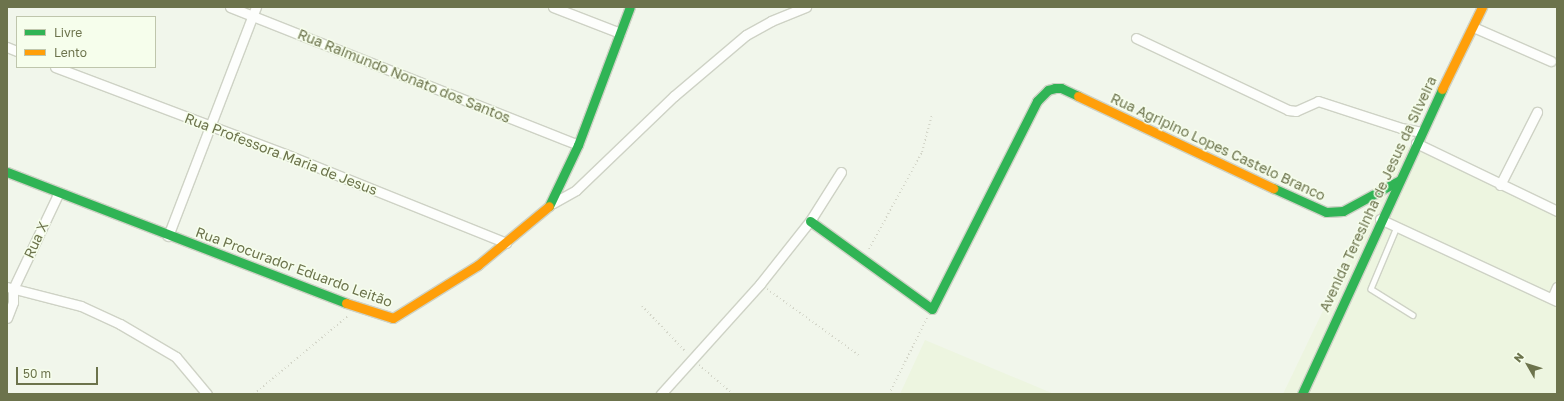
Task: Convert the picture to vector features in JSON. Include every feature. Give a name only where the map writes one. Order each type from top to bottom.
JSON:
[{"type":"street","name":"Rua Raimundo Nonato dos Santos","points":[[230,7],[254,11],[578,145]]},
{"type":"street","points":[[553,7],[620,33]]},
{"type":"street","name":"Rua Procurador Eduardo Leitão","points":[[7,172],[168,236],[358,308],[387,318],[398,317],[455,281],[506,243],[554,203],[578,145],[630,7]]},
{"type":"street","points":[[554,203],[576,190],[674,96],[746,35],[771,21],[806,7]]},
{"type":"street","name":"Avenida Teresinha de Jesus da Silveira","points":[[1302,394],[1380,219],[1482,7]]},
{"type":"street","points":[[168,236],[211,128],[254,11]]},
{"type":"street","points":[[1473,26],[1551,61]]},
{"type":"street","points":[[1136,38],[1288,110],[1296,110],[1318,101],[1401,128],[1422,132]]},
{"type":"street","name":"Rua Professora Maria de Jesus","points":[[58,68],[211,128],[290,156],[506,243]]},
{"type":"street","name":"Rua Agripino Lopes Castelo Branco","points":[[932,309],[1023,125],[1037,101],[1048,90],[1061,88],[1208,159],[1326,212],[1343,211],[1398,181]]},
{"type":"street","points":[[1500,185],[1537,112]]},
{"type":"street","points":[[1416,143],[1500,185],[1557,210]]},
{"type":"street","points":[[661,394],[760,284],[810,221],[841,172]]},
{"type":"street","name":"Rua X","points":[[7,318],[13,302],[10,288],[59,192]]},
{"type":"street","points":[[1380,219],[1554,299],[1557,287]]},
{"type":"street","points":[[810,221],[932,309]]},
{"type":"street","points":[[10,288],[82,306],[120,324],[176,357],[207,394]]},
{"type":"lane","points":[[1397,227],[1371,289],[1413,315]]},
{"type":"path","points":[[863,259],[883,227],[922,152],[932,116]]},
{"type":"path","points":[[760,284],[860,356]]},
{"type":"path","points":[[254,394],[358,308]]},
{"type":"path","points":[[889,394],[910,348],[932,309]]},
{"type":"shaded area","points":[[1403,144],[1557,211],[1557,394],[1283,394]]},
{"type":"shaded area","points":[[925,340],[1054,394],[900,394]]},
{"type":"traffic: fast","points":[[549,206],[578,145],[630,7]]},
{"type":"traffic: fast","points":[[810,221],[932,309],[1037,101],[1048,90],[1055,88],[1061,88],[1078,96]]},
{"type":"traffic: fast","points":[[1302,394],[1442,89]]},
{"type":"traffic: fast","points":[[7,172],[346,303]]},
{"type":"traffic: fast","points":[[1273,188],[1326,212],[1343,211],[1398,181]]},
{"type":"traffic: slow","points":[[1442,89],[1482,7]]},
{"type":"traffic: slow","points":[[1078,96],[1273,188]]},
{"type":"traffic: slow","points":[[346,303],[393,318],[478,265],[549,206]]}]
